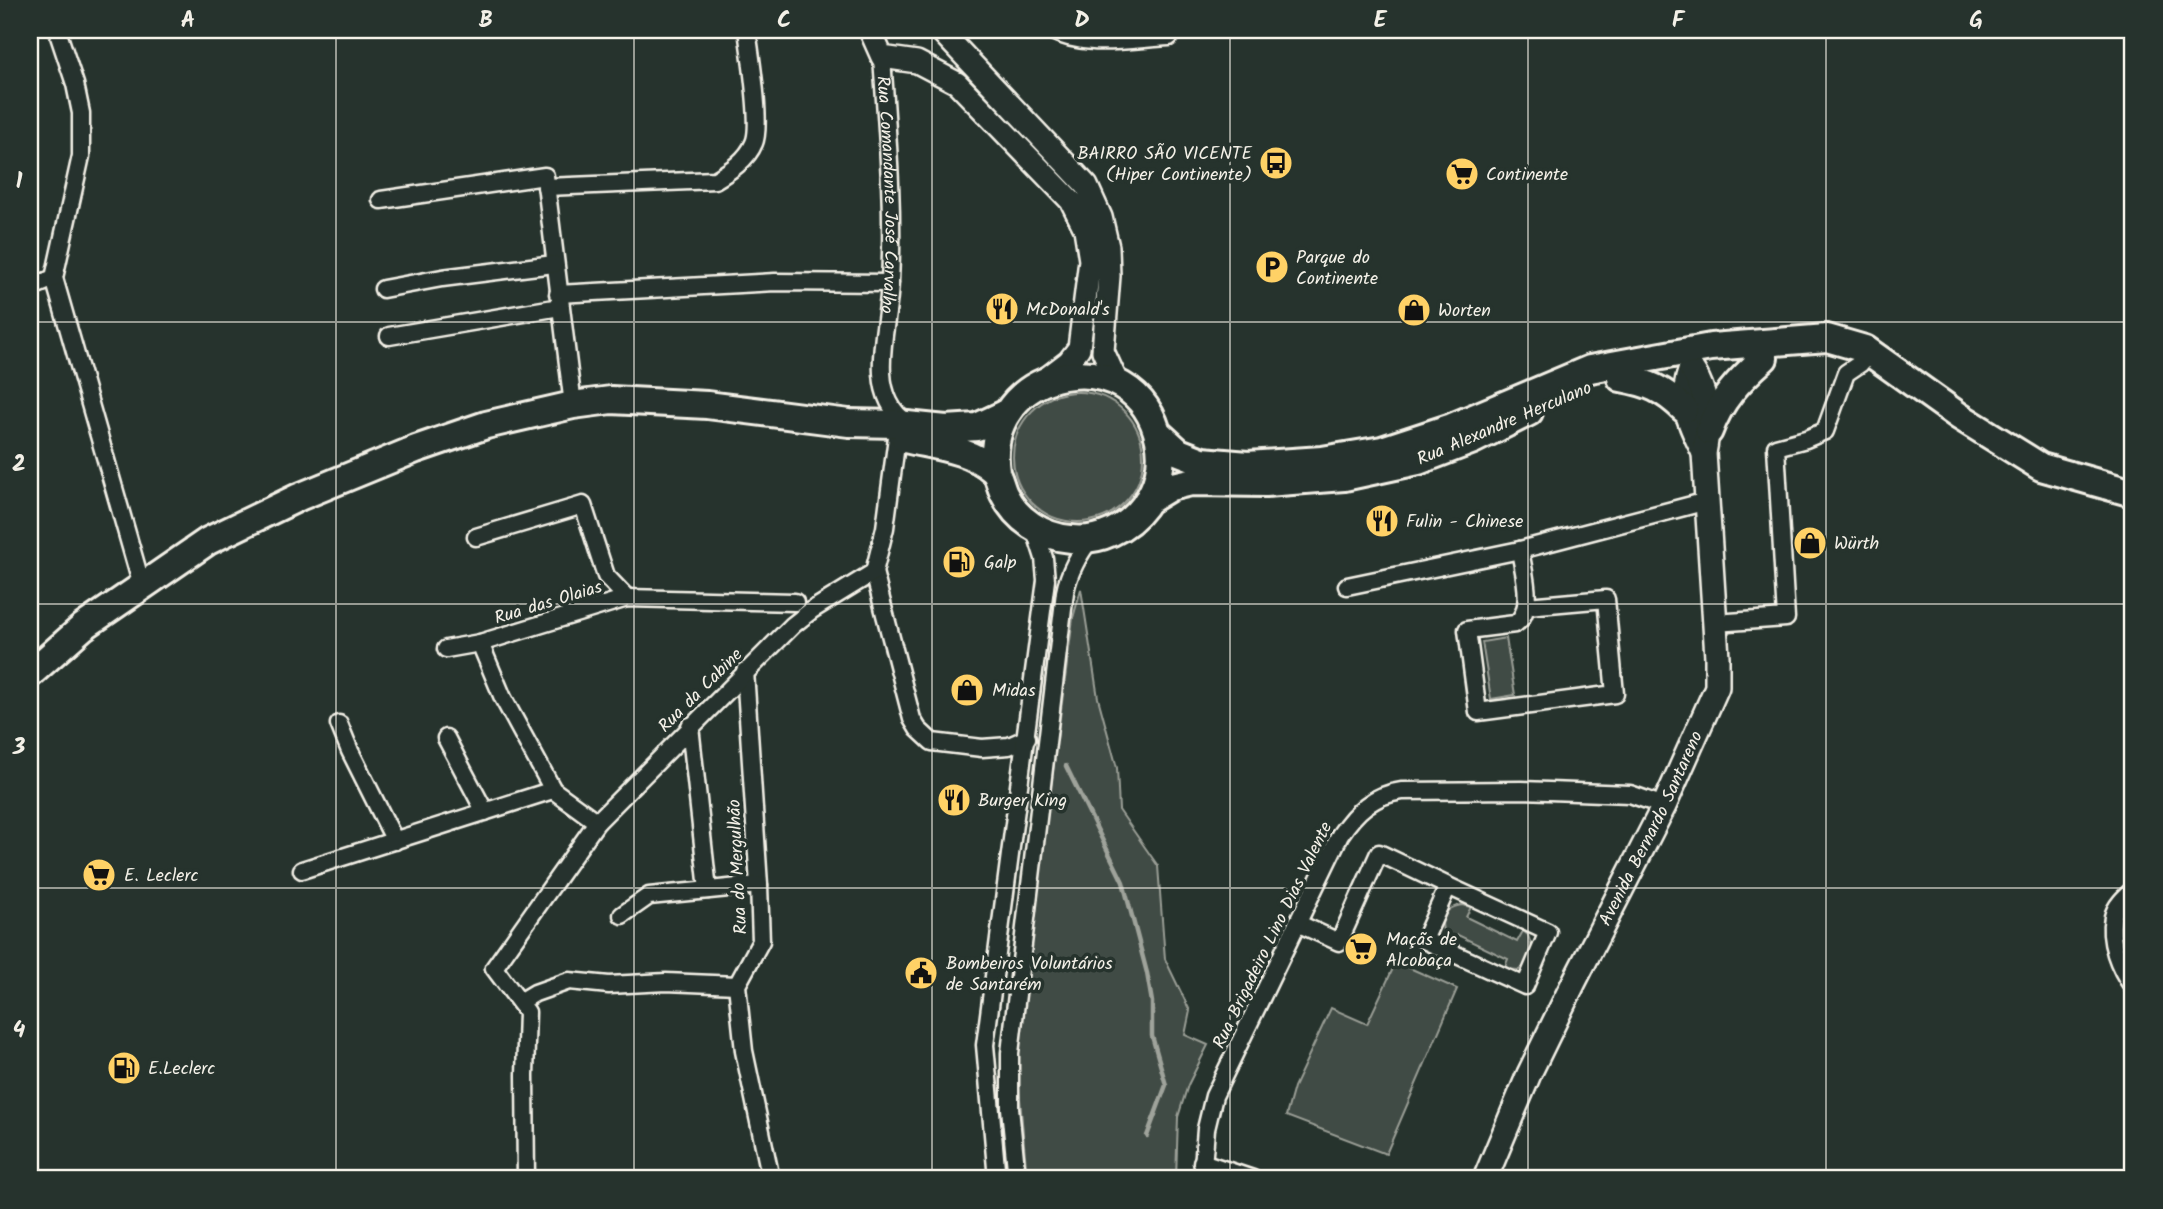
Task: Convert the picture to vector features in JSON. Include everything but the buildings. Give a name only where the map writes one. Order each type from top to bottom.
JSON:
[{"type":"main road","name":"Rua Alexandre Herculano","points":[[1147,501],[1170,487],[1191,482],[1266,483],[1344,477],[1418,461],[1472,440],[1583,387],[1658,370],[1690,359],[1711,347],[1827,338],[1865,349],[1959,416],[2041,467],[2133,493]]},
{"type":"main road","name":"Rua Alexandre Herculano","points":[[1157,432],[1179,452],[1202,461],[1248,465],[1322,460],[1382,450],[1452,427],[1590,369],[1690,359],[1764,358],[1823,352],[1904,375]]},
{"type":"main road","points":[[1706,442],[1715,413],[1731,389],[1764,358]]},
{"type":"main road","name":"Avenida Bernardo Santareno","points":[[1690,359],[1684,386],[1684,409],[1706,442]]},
{"type":"main road","name":"Avenida Bernardo Santareno","points":[[1485,1179],[1552,1028],[1664,806],[1717,687],[1706,442],[1701,383],[1690,359]]},
{"type":"main road","points":[[1061,375],[1099,376],[1118,384],[1142,405],[1157,432],[1161,453],[1160,467],[1157,482],[1147,501],[1130,521],[1119,529],[1091,538],[1058,537],[1034,527],[1021,517],[1007,500],[996,472],[996,443],[1007,413],[1023,394],[1043,381],[1061,375]]},
{"type":"main road","points":[[1621,378],[1644,382],[1667,393],[1684,409]]},
{"type":"main road","points":[[30,674],[83,627],[208,541],[299,497],[416,449],[486,425],[573,405],[611,400],[706,405],[904,431],[977,427],[1007,413]]},
{"type":"main road","points":[[904,431],[973,456],[996,472]]},
{"type":"street","points":[[57,30],[75,84],[81,113],[81,156],[54,278],[142,586]]},
{"type":"street","points":[[546,187],[715,180],[734,169],[755,142],[756,103],[747,30]]},
{"type":"street","points":[[940,30],[1087,186],[1101,217],[1108,247],[1109,276],[1103,351],[1118,384]]},
{"type":"street","points":[[1050,30],[1068,38],[1100,41],[1169,37],[1176,30]]},
{"type":"street","points":[[876,39],[957,83],[1071,201],[1085,229],[1090,260],[1079,348],[1069,361],[1043,381]]},
{"type":"street","name":"Rua Comandante José Carvalho","points":[[876,39],[891,190],[890,283],[882,374],[890,405],[904,431]]},
{"type":"street","points":[[381,200],[545,176],[573,405]]},
{"type":"street","points":[[383,289],[442,278],[554,264]]},
{"type":"street","points":[[30,288],[54,278]]},
{"type":"street","points":[[389,336],[559,301],[775,282],[890,283]]},
{"type":"street","points":[[1715,623],[1786,618],[1776,447],[1825,431],[1846,373],[1861,363]]},
{"type":"street","points":[[904,431],[874,572],[912,719],[932,742],[982,748],[1007,755],[1022,769]]},
{"type":"street","points":[[1347,586],[1520,550],[1707,501]]},
{"type":"street","points":[[476,537],[583,505],[606,576],[627,598]]},
{"type":"street","points":[[997,1179],[985,1045],[1046,580],[1044,558],[1034,527]]},
{"type":"street","points":[[1017,1179],[1010,1108],[1010,1053],[1021,957],[1065,592],[1077,559],[1091,538]]},
{"type":"street","points":[[1520,550],[1527,606],[1521,620],[1516,624],[1467,630],[1478,712],[1615,694],[1606,599],[1527,606]]},
{"type":"street","name":"Rua da Cabine","points":[[520,1002],[494,968],[597,822],[793,625],[812,610],[874,572]]},
{"type":"street","name":"Rua das Olaias","points":[[446,649],[480,643],[627,598],[795,602]]},
{"type":"street","points":[[480,643],[503,698],[553,790],[597,822]]},
{"type":"street","name":"Rua do Mergulhão","points":[[737,985],[761,941],[745,671]]},
{"type":"street","points":[[339,724],[395,841]]},
{"type":"street","points":[[690,726],[708,890]]},
{"type":"street","points":[[446,738],[485,812]]},
{"type":"street","points":[[982,748],[1009,746],[1027,738]]},
{"type":"street","points":[[302,870],[553,790]]},
{"type":"street","name":"Rua Brigadeiro Lino Dias Valente","points":[[1202,1179],[1206,1129],[1214,1096],[1340,835],[1353,816],[1368,803],[1387,793],[1522,790],[1630,794],[1664,806]]},
{"type":"street","points":[[1297,923],[1339,942],[1379,853],[1548,932],[1524,986],[1424,940],[1448,886]]},
{"type":"street","points":[[622,915],[649,896],[759,886]]},
{"type":"street","points":[[2133,890],[2122,900],[2113,915],[2113,942],[2122,971],[2133,987]]},
{"type":"street","points":[[527,1179],[527,1012],[520,1002],[535,993],[569,981],[609,985],[678,982],[737,985],[744,1051],[771,1179]]},
{"type":"street","points":[[1202,1162],[1253,1179]]},
{"type":"shaded area","points":[[1078,392],[1103,397],[1124,411],[1138,432],[1143,457],[1138,482],[1124,503],[1103,517],[1078,522],[1053,517],[1032,503],[1018,482],[1013,457],[1018,432],[1032,411],[1053,397]]},
{"type":"shaded area","points":[[1081,589],[1098,698],[1117,768],[1119,810],[1158,866],[1165,959],[1190,1011],[1185,1035],[1208,1045],[1188,1085],[1178,1117],[1176,1179],[1027,1179],[1016,1053],[1073,618]]},
{"type":"shaded area","points":[[1506,638],[1515,695],[1491,699],[1482,642]]},
{"type":"shaded area","points":[[1462,905],[1471,907],[1466,917],[1517,942],[1523,931],[1528,935],[1533,951],[1527,964],[1519,970],[1504,969],[1508,959],[1458,935],[1453,945],[1444,933],[1442,921],[1448,911]]},
{"type":"shaded area","points":[[1396,962],[1457,989],[1386,1154],[1286,1116],[1294,1087],[1331,1008],[1367,1024]]},
{"type":"waterway","points":[[1066,766],[1123,882],[1147,973],[1152,1002],[1152,1036],[1166,1085],[1147,1136]]},
{"type":"place","name":"BAIRRO SÃO VICENTE (Hiper Continente)","points":[[1276,163]]},
{"type":"place","name":"Continente","points":[[1462,174]]},
{"type":"place","name":"Parque do Continente","points":[[1272,267]]},
{"type":"place","name":"McDonald's","points":[[1002,309]]},
{"type":"place","name":"Worten","points":[[1414,310]]},
{"type":"place","name":"Fulin - Chinese","points":[[1382,521]]},
{"type":"place","name":"Würth","points":[[1810,543]]},
{"type":"place","name":"Galp","points":[[959,562]]},
{"type":"place","name":"Midas","points":[[967,690]]},
{"type":"place","name":"Burger King","points":[[954,800]]},
{"type":"place","name":"E. Leclerc","points":[[99,875]]},
{"type":"place","name":"Maçãs de Alcobaça","points":[[1361,949]]},
{"type":"place","name":"Bombeiros Voluntários de Santarém","points":[[921,973]]},
{"type":"place","name":"E.Leclerc","points":[[124,1068]]}]
